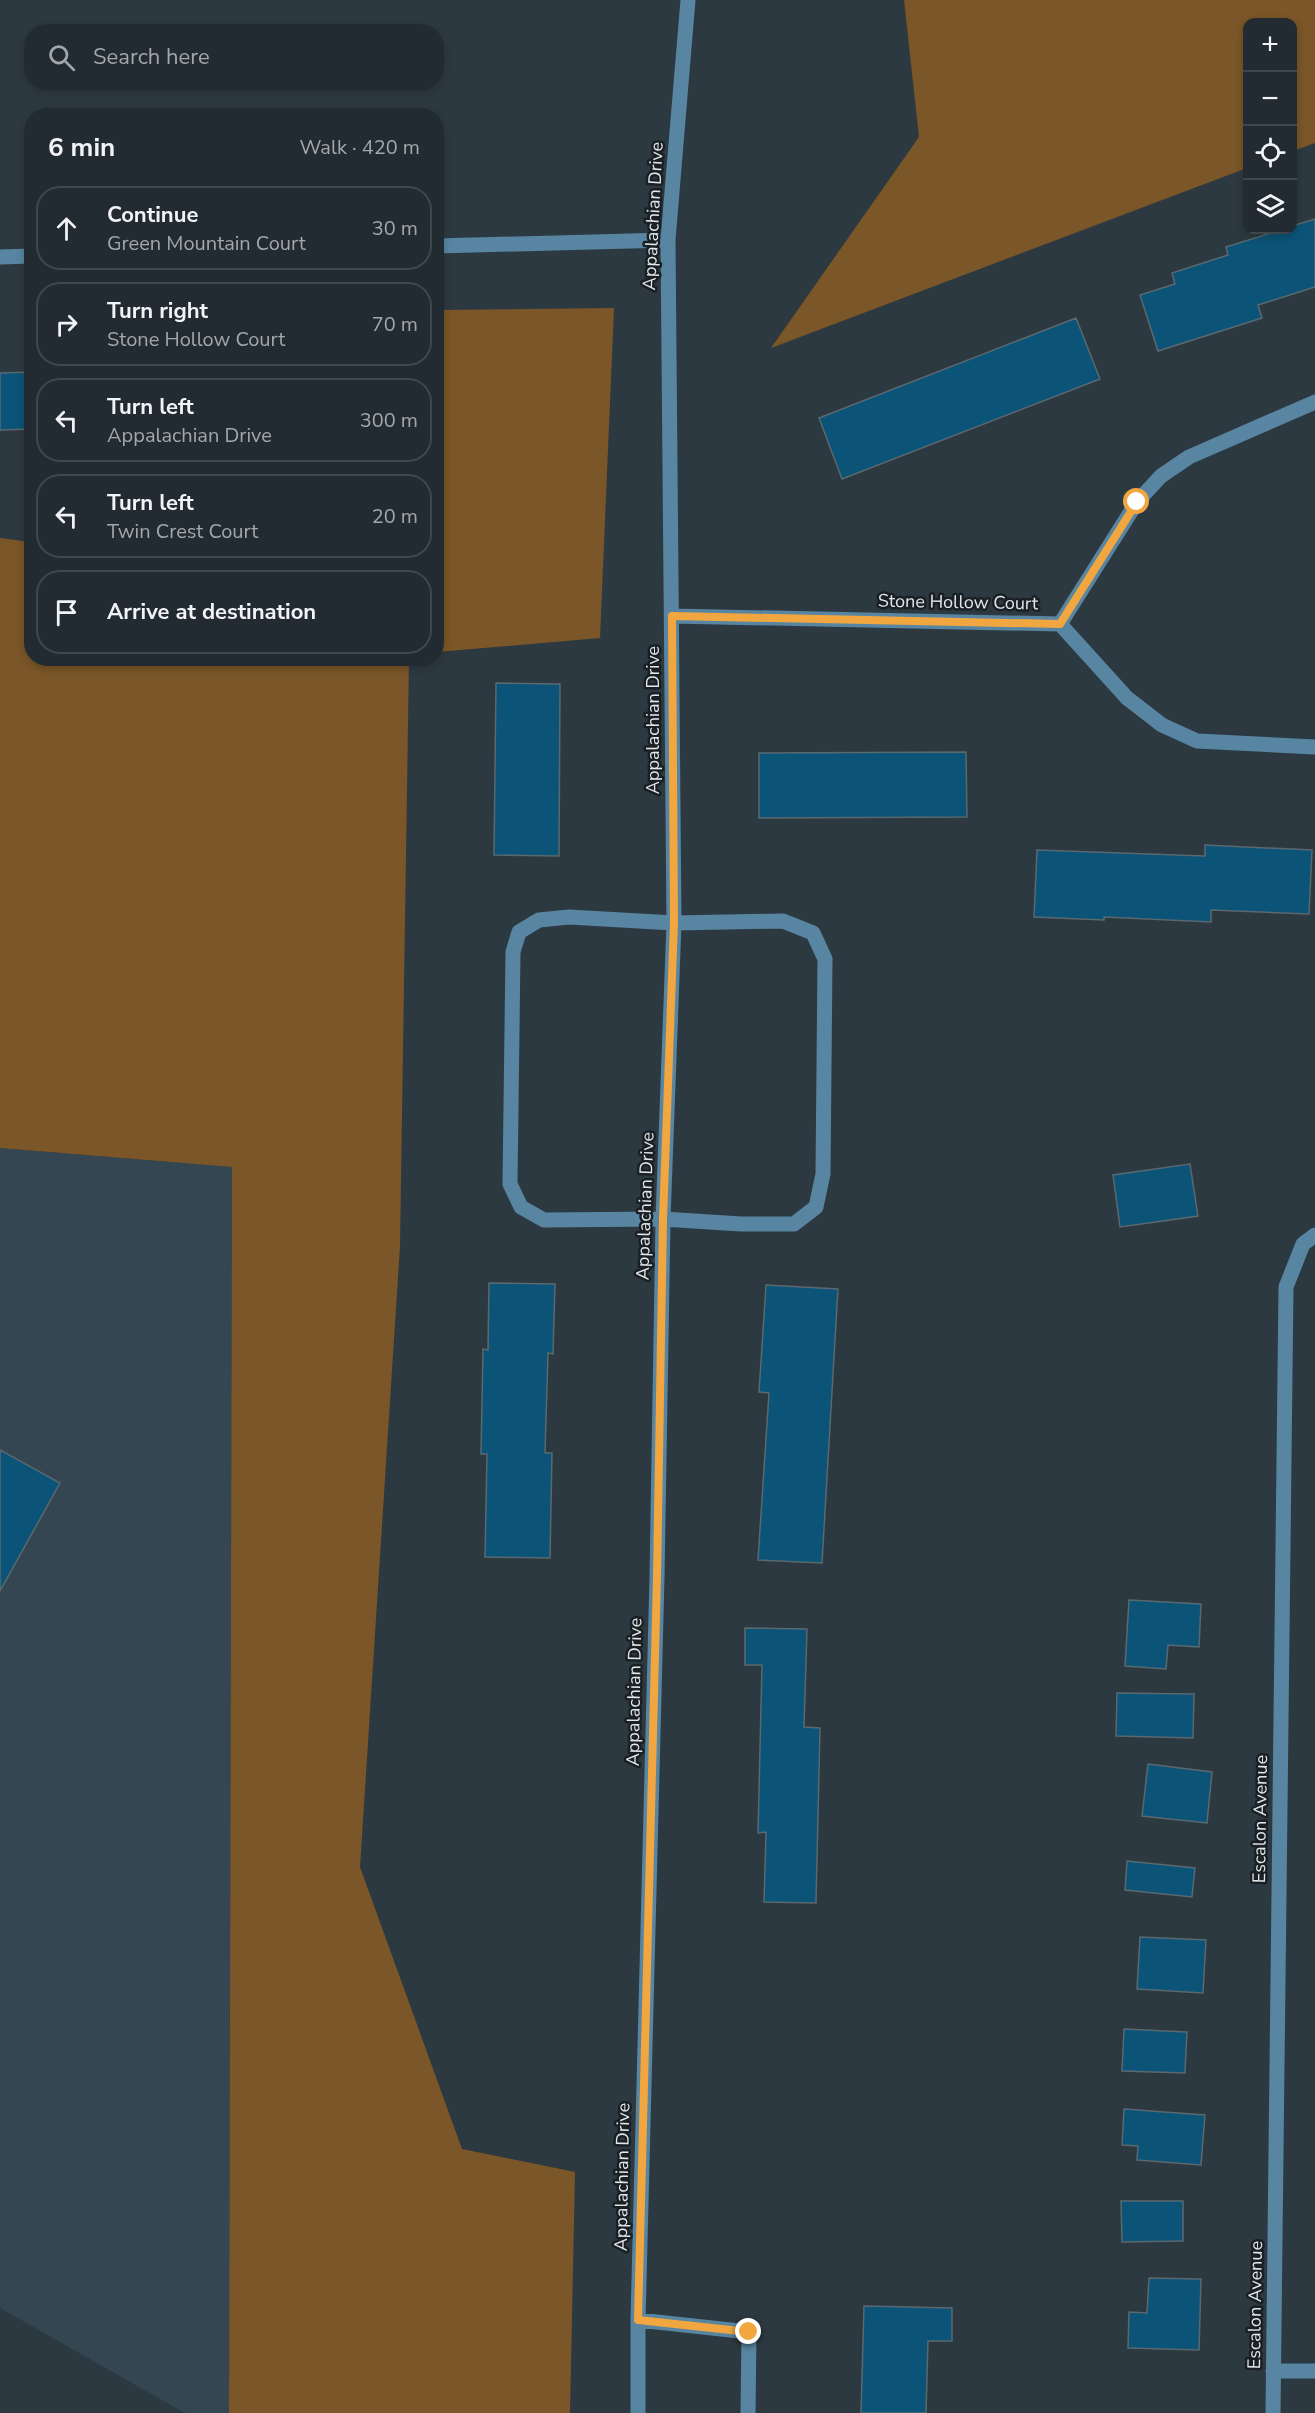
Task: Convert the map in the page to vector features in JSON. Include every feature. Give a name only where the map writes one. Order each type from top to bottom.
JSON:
[{"type":"street","name":"Appalachian Drive","points":[[638,2413],[638,2320],[657,1577],[663,1219],[674,923],[668,240],[688,0]]},
{"type":"street","points":[[444,246],[668,240]]},
{"type":"street","points":[[0,257],[24,256]]},
{"type":"street","points":[[1060,624],[1137,502],[1161,476],[1190,457],[1315,402]]},
{"type":"street","name":"Stone Hollow Court","points":[[672,616],[1060,624],[1127,698],[1162,724],[1197,741],[1315,747]]},
{"type":"street","points":[[568,917],[674,923],[783,921],[813,933],[825,959],[823,1174],[816,1207],[794,1224],[741,1224],[663,1219],[544,1220],[521,1207],[510,1184],[513,952],[519,932],[539,920],[568,917]]},
{"type":"street","name":"Escalon Avenue","points":[[1273,2413],[1286,1287],[1303,1244],[1315,1234]]},
{"type":"street","points":[[638,2320],[749,2332],[748,2413]]},
{"type":"street","points":[[1273,2371],[1315,2371]]},
{"type":"shaded area","points":[[904,0],[1315,0],[1315,143],[1297,150],[1297,18],[1243,18],[1243,170],[771,348],[919,137]]},
{"type":"shaded area","points":[[614,308],[600,638],[444,651],[444,310]]},
{"type":"shaded area","points":[[0,538],[24,541],[24,666],[409,666],[400,1246],[360,1867],[462,2149],[575,2172],[570,2413],[229,2413],[232,1167],[0,1148]]},
{"type":"shaded area","points":[[0,1148],[232,1167],[229,2413],[185,2413],[0,2308]]},
{"type":"building","points":[[1315,219],[1315,287],[1258,305],[1262,318],[1158,351],[1140,295],[1175,284],[1172,273],[1228,255],[1226,247],[1268,234],[1297,234],[1297,224]]},
{"type":"building","points":[[1076,318],[1100,379],[842,479],[819,418]]},
{"type":"building","points":[[24,372],[24,429],[0,430],[0,373]]},
{"type":"building","points":[[496,683],[560,684],[559,856],[494,855]]},
{"type":"building","points":[[966,752],[967,817],[759,818],[759,753]]},
{"type":"building","points":[[1205,845],[1312,850],[1309,914],[1211,910],[1211,922],[1104,917],[1104,920],[1034,917],[1037,850],[1205,856]]},
{"type":"building","points":[[1190,1164],[1198,1216],[1120,1227],[1113,1175]]},
{"type":"building","points":[[489,1283],[555,1284],[553,1354],[548,1353],[545,1453],[552,1453],[550,1558],[485,1557],[487,1454],[481,1454],[483,1349],[488,1350]]},
{"type":"building","points":[[766,1285],[838,1289],[822,1563],[758,1560],[769,1393],[759,1392]]},
{"type":"building","points":[[0,1450],[60,1483],[0,1591]]},
{"type":"building","points":[[1129,1600],[1201,1604],[1199,1647],[1168,1645],[1166,1669],[1125,1666]]},
{"type":"building","points":[[745,1628],[807,1629],[804,1727],[820,1728],[816,1903],[764,1902],[766,1832],[758,1833],[762,1665],[745,1665]]},
{"type":"building","points":[[1117,1693],[1194,1694],[1193,1738],[1116,1736]]},
{"type":"building","points":[[1148,1764],[1212,1772],[1207,1823],[1142,1816]]},
{"type":"building","points":[[1127,1861],[1195,1868],[1192,1897],[1125,1890]]},
{"type":"building","points":[[1140,1937],[1206,1940],[1203,1993],[1137,1989]]},
{"type":"building","points":[[1124,2029],[1187,2032],[1185,2073],[1122,2071]]},
{"type":"building","points":[[1124,2109],[1205,2115],[1201,2165],[1137,2160],[1138,2146],[1122,2145]]},
{"type":"building","points":[[1121,2201],[1183,2201],[1183,2241],[1122,2242]]},
{"type":"building","points":[[1149,2278],[1201,2279],[1199,2350],[1128,2348],[1129,2312],[1147,2313]]},
{"type":"building","points":[[864,2306],[952,2308],[952,2341],[928,2341],[926,2413],[861,2413]]},
{"type":"route","points":[[749,2332],[638,2320],[657,1577],[663,1219],[674,923],[672,616],[1060,624],[1137,502]]}]
